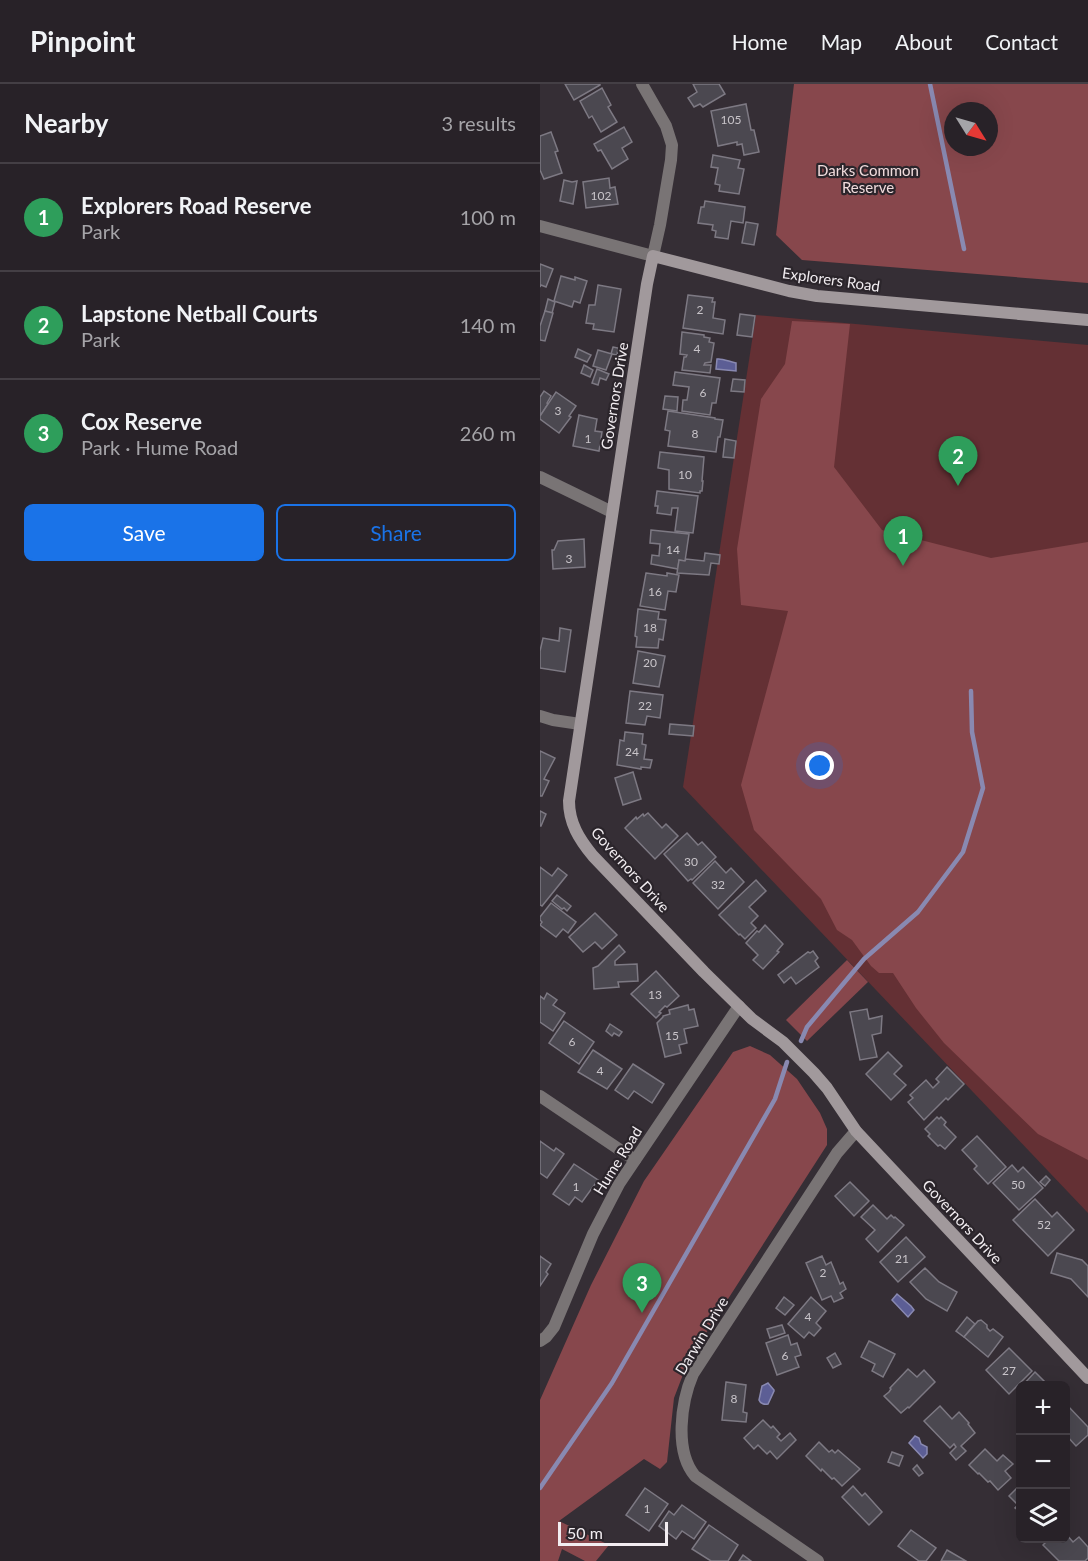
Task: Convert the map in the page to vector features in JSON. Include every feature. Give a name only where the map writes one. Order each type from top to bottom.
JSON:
[{"type":"main road","name":"Explorers Road","points":[[653,256],[817,296],[1088,320]]},
{"type":"main road","name":"Governors Drive","points":[[653,256],[580,724],[569,801],[572,821],[579,838],[593,856],[704,972],[752,1019],[783,1042],[814,1073],[856,1131],[1088,1378]]},
{"type":"street","name":"Governors Drive","points":[[642,84],[666,126],[672,145],[664,203],[653,256]]},
{"type":"street","name":"Explorers Road","points":[[540,226],[653,256]]},
{"type":"street","points":[[540,477],[612,512]]},
{"type":"street","points":[[540,716],[580,724]]},
{"type":"street","name":"Hume Road","points":[[540,1341],[554,1327],[596,1227],[619,1184],[739,1006]]},
{"type":"street","points":[[540,1096],[635,1160]]},
{"type":"street","name":"Darwin Drive","points":[[818,1561],[695,1476],[687,1462],[682,1437],[682,1416],[693,1374],[837,1153],[856,1131]]},
{"type":"shaded area","points":[[756,315],[1088,345],[1088,1213],[683,787]]},
{"type":"green space","name":"Darks Common Reserve","points":[[794,84],[1088,84],[1088,283],[802,260],[776,235]]},
{"type":"green space","points":[[792,321],[850,324],[834,467],[882,530],[991,558],[1088,542],[1088,1160],[1038,1134],[944,1043],[916,1008],[893,973],[879,973],[871,966],[852,940],[837,930],[821,899],[754,830],[741,785],[788,611],[741,605],[737,549],[761,399],[785,364]]},
{"type":"green space","points":[[847,960],[868,982],[807,1041],[786,1020]]},
{"type":"green space","points":[[750,1046],[770,1055],[797,1079],[820,1113],[827,1129],[827,1145],[701,1341],[684,1372],[674,1398],[667,1462],[660,1469],[644,1459],[559,1521],[609,1545],[596,1561],[585,1561],[562,1549],[558,1561],[540,1561],[540,1400],[591,1285],[644,1181],[733,1052]]},
{"type":"water","points":[[717,359],[736,363],[736,371],[716,369]]},
{"type":"water","points":[[897,1294],[914,1310],[908,1317],[892,1300]]},
{"type":"water","points":[[768,1383],[774,1391],[768,1404],[765,1404],[759,1400],[762,1386]]},
{"type":"water","points":[[915,1436],[919,1438],[921,1444],[927,1447],[927,1454],[923,1458],[909,1443]]},
{"type":"building","points":[[565,84],[600,84],[600,85],[574,100]]},
{"type":"building","points":[[693,84],[719,84],[725,94],[703,107],[700,104],[694,107],[688,98],[697,92]]},
{"type":"building","points":[[602,88],[611,105],[608,107],[617,122],[601,132],[592,116],[589,118],[580,101]]},
{"type":"building","points":[[746,104],[751,130],[754,130],[759,152],[744,155],[742,144],[737,145],[737,142],[718,146],[711,111]]},
{"type":"building","points":[[624,127],[632,142],[622,148],[628,159],[612,169],[601,150],[598,151],[594,144]]},
{"type":"building","points":[[551,132],[558,151],[555,152],[562,173],[544,179],[540,170],[540,136]]},
{"type":"building","points":[[713,155],[740,160],[738,168],[744,169],[739,194],[719,191],[720,185],[715,184],[718,168],[711,167]]},
{"type":"building","points":[[609,178],[610,188],[615,187],[618,204],[586,208],[583,182]]},
{"type":"building","points":[[564,180],[577,181],[573,204],[560,201]]},
{"type":"building","points":[[705,201],[745,207],[743,223],[731,221],[728,239],[715,237],[716,231],[712,230],[713,225],[698,223],[701,207],[704,207]]},
{"type":"building","points":[[746,222],[758,224],[754,245],[742,243]]},
{"type":"building","points":[[540,264],[553,269],[546,287],[541,285],[540,287]]},
{"type":"building","points":[[561,276],[587,281],[580,303],[574,301],[572,307],[554,301]]},
{"type":"building","points":[[598,285],[621,289],[614,332],[593,329],[594,324],[586,323],[589,305],[595,305]]},
{"type":"building","points":[[688,295],[713,298],[712,302],[715,302],[713,318],[725,320],[723,334],[683,328]]},
{"type":"building","points":[[548,299],[555,302],[552,313],[545,311]]},
{"type":"building","points":[[545,311],[553,313],[545,341],[540,340],[540,326]]},
{"type":"building","points":[[740,314],[755,316],[752,337],[737,335]]},
{"type":"building","points":[[682,332],[704,335],[710,338],[709,342],[714,343],[711,362],[704,365],[711,365],[710,373],[682,370],[684,357],[687,355],[680,354]]},
{"type":"building","points":[[613,347],[618,348],[617,355],[611,354]]},
{"type":"building","points":[[578,349],[591,355],[587,362],[575,357]]},
{"type":"building","points":[[598,350],[612,354],[606,370],[593,366]]},
{"type":"building","points":[[584,365],[593,370],[590,377],[581,373]]},
{"type":"building","points":[[597,369],[609,374],[606,380],[600,378],[598,385],[592,383]]},
{"type":"building","points":[[675,372],[720,378],[716,403],[712,403],[710,415],[682,411],[683,400],[687,400],[689,387],[673,385]]},
{"type":"building","points":[[733,379],[745,380],[744,392],[731,391]]},
{"type":"building","points":[[544,391],[551,396],[540,416],[540,397]]},
{"type":"building","points":[[556,392],[576,406],[559,433],[540,419]]},
{"type":"building","points":[[665,396],[678,397],[677,411],[663,409]]},
{"type":"building","points":[[668,411],[723,420],[716,452],[668,446],[670,431],[665,430]]},
{"type":"building","points":[[579,415],[597,419],[595,431],[602,432],[599,451],[573,446]]},
{"type":"building","points":[[725,439],[736,441],[734,458],[723,457]]},
{"type":"building","points":[[660,452],[704,457],[702,491],[700,493],[669,489],[669,470],[658,468]]},
{"type":"building","points":[[657,491],[698,496],[693,533],[675,531],[678,508],[672,508],[671,515],[657,513],[658,506],[655,506]]},
{"type":"building","points":[[651,530],[689,534],[685,561],[679,560],[678,569],[651,564],[652,555],[659,556],[660,544],[650,543]]},
{"type":"building","points":[[584,539],[585,567],[553,569],[552,550],[558,541]]},
{"type":"building","points":[[705,553],[720,555],[719,564],[711,563],[709,575],[677,573],[679,560],[704,561]]},
{"type":"building","points":[[646,573],[679,575],[676,592],[668,591],[665,610],[640,606]]},
{"type":"building","points":[[638,609],[659,612],[658,619],[666,620],[663,640],[659,639],[658,648],[636,647]]},
{"type":"building","points":[[560,628],[571,630],[565,672],[540,668],[543,638],[559,641]]},
{"type":"building","points":[[638,651],[665,656],[659,687],[633,683]]},
{"type":"building","points":[[630,691],[663,695],[660,718],[647,716],[645,725],[626,723]]},
{"type":"building","points":[[670,724],[694,726],[693,736],[669,734]]},
{"type":"building","points":[[625,732],[643,734],[642,744],[646,745],[644,759],[652,760],[650,768],[641,767],[641,769],[617,765],[620,740],[624,741]]},
{"type":"building","points":[[540,751],[555,758],[544,779],[549,781],[542,796],[540,796]]},
{"type":"building","points":[[633,772],[641,799],[623,805],[615,778]]},
{"type":"building","points":[[540,811],[546,814],[541,826],[540,826]]},
{"type":"building","points":[[648,813],[662,828],[666,824],[678,836],[655,859],[625,828],[636,817],[637,819]]},
{"type":"building","points":[[687,833],[698,845],[702,842],[716,857],[692,880],[688,881],[664,854]]},
{"type":"building","points":[[715,861],[726,873],[731,868],[744,882],[718,909],[693,883]]},
{"type":"building","points":[[540,867],[552,876],[558,868],[567,875],[542,906],[540,905]]},
{"type":"building","points":[[756,880],[766,891],[749,907],[758,916],[751,923],[756,928],[745,939],[719,915]]},
{"type":"building","points":[[557,895],[571,906],[567,911],[552,901]]},
{"type":"building","points":[[551,903],[576,922],[568,933],[563,929],[556,937],[540,925],[542,922],[540,917]]},
{"type":"building","points":[[595,913],[617,935],[602,949],[595,942],[583,952],[569,937]]},
{"type":"building","points":[[765,925],[783,944],[777,951],[779,952],[763,969],[753,960],[758,955],[746,943]]},
{"type":"building","points":[[619,945],[625,952],[615,961],[615,965],[637,964],[638,981],[618,982],[619,987],[594,989],[593,968],[598,966]]},
{"type":"building","points":[[813,951],[818,958],[815,961],[819,967],[796,984],[791,977],[784,983],[778,975],[808,952]]},
{"type":"building","points":[[656,971],[679,996],[667,1007],[665,1006],[656,1018],[631,994]]},
{"type":"building","points":[[547,993],[557,1000],[553,1005],[565,1013],[553,1031],[540,1022],[540,996],[544,999]]},
{"type":"building","points":[[688,1005],[689,1010],[694,1009],[698,1026],[684,1029],[687,1043],[679,1045],[681,1053],[665,1057],[657,1023],[663,1016],[670,1014],[669,1010]]},
{"type":"building","points":[[867,1009],[869,1019],[882,1016],[881,1033],[872,1035],[877,1057],[860,1060],[850,1012]]},
{"type":"building","points":[[564,1021],[594,1042],[579,1064],[549,1043]]},
{"type":"building","points":[[610,1024],[622,1032],[619,1036],[614,1033],[612,1036],[606,1031]]},
{"type":"building","points":[[593,1050],[622,1069],[607,1089],[578,1072]]},
{"type":"building","points":[[888,1052],[902,1066],[894,1074],[906,1085],[891,1100],[866,1074]]},
{"type":"building","points":[[633,1064],[664,1084],[652,1103],[634,1091],[628,1099],[615,1090]]},
{"type":"building","points":[[947,1067],[964,1084],[924,1120],[908,1102],[913,1098],[910,1095],[926,1080],[933,1088],[939,1082],[936,1079]]},
{"type":"building","points":[[937,1117],[939,1119],[941,1117],[946,1122],[944,1125],[956,1137],[945,1149],[938,1146],[928,1136],[930,1134],[925,1129]]},
{"type":"building","points":[[977,1136],[1006,1167],[988,1184],[974,1169],[977,1166],[962,1150]]},
{"type":"building","points":[[540,1141],[554,1151],[556,1148],[564,1154],[547,1178],[540,1173]]},
{"type":"building","points":[[574,1164],[598,1180],[582,1202],[575,1197],[569,1205],[553,1194]]},
{"type":"building","points":[[1012,1165],[1018,1172],[1023,1167],[1043,1188],[1019,1210],[993,1183]]},
{"type":"building","points":[[1046,1176],[1050,1180],[1045,1186],[1040,1182]]},
{"type":"building","points":[[850,1182],[869,1201],[854,1216],[835,1196]]},
{"type":"building","points":[[1035,1199],[1052,1217],[1057,1212],[1074,1230],[1048,1256],[1013,1220]]},
{"type":"building","points":[[873,1205],[887,1219],[891,1215],[904,1225],[878,1252],[866,1239],[875,1230],[861,1217]]},
{"type":"building","points":[[906,1237],[925,1257],[898,1282],[880,1262]]},
{"type":"building","points":[[1057,1253],[1082,1260],[1088,1266],[1088,1297],[1071,1279],[1051,1273]]},
{"type":"building","points":[[540,1256],[551,1264],[540,1286]]},
{"type":"building","points":[[822,1256],[826,1265],[831,1262],[840,1284],[843,1282],[846,1289],[840,1293],[843,1298],[834,1302],[831,1296],[822,1300],[806,1263]]},
{"type":"building","points":[[925,1268],[939,1282],[957,1292],[947,1311],[926,1299],[910,1282]]},
{"type":"building","points":[[784,1297],[794,1305],[785,1315],[776,1308]]},
{"type":"building","points":[[811,1297],[826,1311],[816,1323],[821,1328],[814,1336],[809,1332],[804,1338],[788,1324]]},
{"type":"building","points":[[967,1317],[975,1324],[964,1337],[956,1331]]},
{"type":"building","points":[[981,1320],[990,1331],[993,1329],[1003,1337],[988,1357],[964,1337]]},
{"type":"building","points":[[782,1325],[785,1333],[770,1338],[767,1329]]},
{"type":"building","points":[[788,1335],[791,1345],[797,1343],[801,1355],[795,1357],[799,1367],[777,1375],[766,1343]]},
{"type":"building","points":[[869,1341],[895,1354],[883,1377],[872,1371],[875,1364],[861,1357]]},
{"type":"building","points":[[1009,1348],[1032,1371],[1022,1381],[1016,1381],[1016,1387],[1009,1394],[986,1370]]},
{"type":"building","points":[[835,1353],[841,1364],[833,1368],[827,1358]]},
{"type":"building","points":[[908,1369],[917,1377],[924,1370],[935,1382],[901,1413],[884,1396]]},
{"type":"building","points":[[1035,1372],[1044,1381],[1027,1381]]},
{"type":"building","points":[[726,1382],[746,1385],[743,1412],[747,1413],[746,1422],[722,1420]]},
{"type":"building","points":[[940,1406],[952,1419],[959,1412],[975,1433],[961,1446],[966,1451],[956,1460],[950,1453],[956,1447],[954,1444],[950,1448],[924,1421]]},
{"type":"building","points":[[1070,1408],[1088,1427],[1088,1435],[1076,1446],[1070,1439]]},
{"type":"building","points":[[763,1420],[780,1434],[777,1437],[781,1441],[790,1433],[796,1440],[777,1459],[770,1451],[767,1454],[758,1445],[754,1449],[744,1438]]},
{"type":"building","points":[[819,1442],[829,1452],[832,1450],[835,1453],[838,1450],[860,1469],[842,1486],[822,1469],[821,1471],[806,1456]]},
{"type":"building","points":[[985,1449],[997,1461],[1003,1455],[1013,1464],[1005,1471],[1011,1478],[998,1490],[969,1465]]},
{"type":"building","points":[[892,1452],[903,1456],[899,1466],[888,1462]]},
{"type":"building","points":[[917,1465],[923,1473],[919,1476],[913,1469]]},
{"type":"building","points":[[853,1486],[862,1496],[865,1493],[882,1512],[869,1525],[842,1497]]},
{"type":"building","points":[[645,1488],[668,1504],[649,1531],[626,1515]]},
{"type":"building","points":[[1016,1489],[1016,1503],[1009,1496]]},
{"type":"building","points":[[682,1505],[706,1522],[694,1539],[682,1531],[676,1539],[659,1526],[669,1511],[674,1515]]},
{"type":"building","points":[[709,1525],[738,1545],[728,1561],[711,1561],[692,1549]]},
{"type":"building","points":[[911,1530],[936,1548],[926,1561],[919,1561],[898,1546]]},
{"type":"building","points":[[1079,1537],[1088,1547],[1088,1558],[1085,1561],[1059,1561],[1043,1545],[1045,1543],[1070,1543],[1070,1539],[1073,1542]]},
{"type":"building","points":[[947,1550],[966,1561],[941,1561]]},
{"type":"building","points":[[743,1555],[751,1561],[739,1561]]},
{"type":"waterway","points":[[930,84],[964,249]]},
{"type":"waterway","points":[[801,1041],[807,1027],[864,959],[918,912],[963,852],[983,788],[972,732],[971,691]]},
{"type":"waterway","points":[[540,1488],[612,1383],[775,1099],[787,1062]]},
{"type":"place","name":"Lapstone Netball Courts","points":[[958,486]]},
{"type":"place","name":"Explorers Road Reserve","points":[[903,566]]},
{"type":"place","name":"Cox Reserve","points":[[642,1313]]}]
